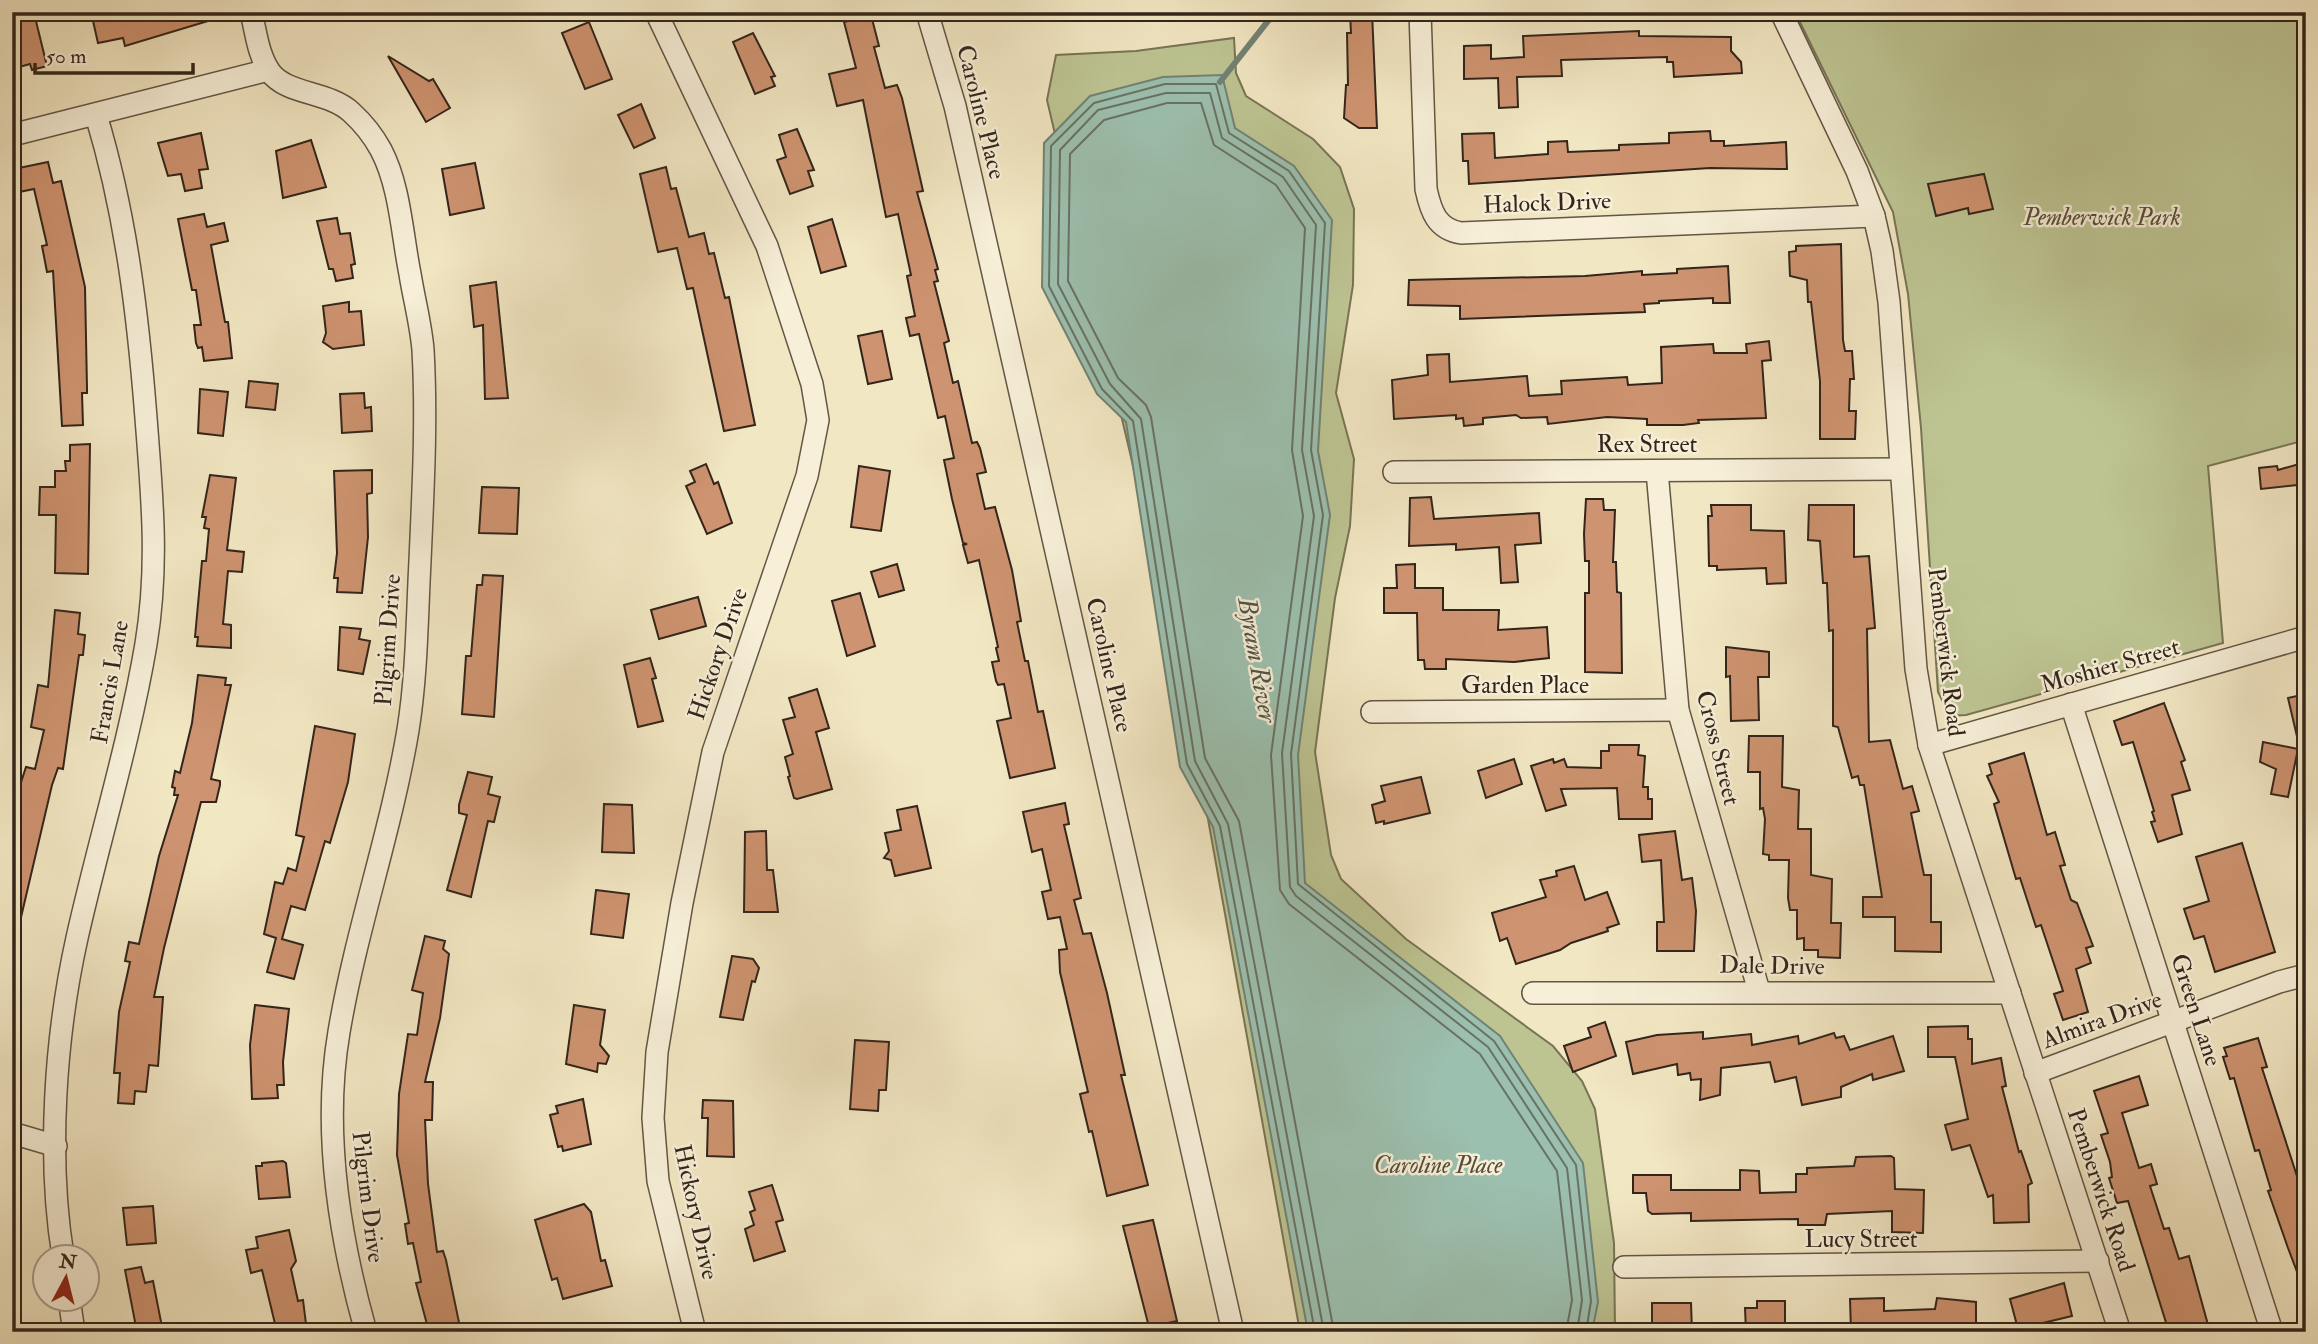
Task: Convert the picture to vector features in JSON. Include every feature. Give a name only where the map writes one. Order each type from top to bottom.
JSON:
[{"type":"street","points":[[12,135],[268,70],[260,51],[251,12]]},
{"type":"street","name":"Caroline Place","points":[[927,12],[955,106],[1233,1332]]},
{"type":"street","name":"Halock Drive","points":[[1420,12],[1426,189],[1430,209],[1448,231],[1461,233],[1874,216]]},
{"type":"street","name":"Pemberwick Road","points":[[1781,12],[1857,170],[1874,216],[1889,302],[1916,669],[1929,745],[2120,1332]]},
{"type":"street","name":"Hickory Drive","points":[[658,17],[767,246],[812,384],[818,419],[807,476],[713,752],[687,877],[657,1052],[653,1118],[658,1181],[695,1332]]},
{"type":"street","name":"Pilgrim Drive","points":[[268,70],[278,81],[333,99],[350,111],[382,152],[393,185],[423,346],[425,443],[415,664],[408,726],[397,788],[338,1034],[335,1077],[332,1129],[337,1196],[344,1241],[366,1332]]},
{"type":"street","name":"Francis Lane","points":[[61,1242],[55,1146],[63,1035],[77,940],[120,774],[137,693],[146,640],[156,546],[154,497],[129,248],[96,115]]},
{"type":"street","name":"Rex Street","points":[[1394,472],[1900,469]]},
{"type":"street","name":"Cross Street","points":[[1657,471],[1678,710],[1759,991]]},
{"type":"street","name":"Moshier Street","points":[[1929,745],[2306,637]]},
{"type":"street","name":"Green Lane","points":[[2071,704],[2272,1332]]},
{"type":"street","name":"Garden Place","points":[[1372,712],[1678,710]]},
{"type":"street","name":"Almira Drive","points":[[2035,1073],[2306,975]]},
{"type":"street","name":"Dale Drive","points":[[1533,993],[2010,993]]},
{"type":"street","points":[[12,1133],[55,1146]]},
{"type":"street","name":"Lucy Street","points":[[1624,1267],[2098,1261]]},
{"type":"street","points":[[71,1312],[74,1332]]},
{"type":"green space","name":"Pemberwick Park","points":[[1795,12],[2306,12],[2306,440],[2208,466],[2223,643],[1966,715],[1950,716],[1938,692],[1921,428],[1908,294],[1893,212]]},
{"type":"green space","name":"Caroline Place","points":[[1234,38],[1236,73],[1246,96],[1313,139],[1340,167],[1354,209],[1353,285],[1336,393],[1354,459],[1350,526],[1335,598],[1315,752],[1331,855],[1341,879],[1406,939],[1553,1046],[1582,1081],[1595,1109],[1614,1243],[1615,1332],[1300,1332],[1201,780],[1194,725],[1047,100],[1056,55],[1136,51]]},
{"type":"water","name":"Caroline Place","points":[[1222,75],[1235,128],[1294,166],[1332,220],[1318,451],[1330,515],[1298,755],[1305,883],[1500,1036],[1583,1163],[1598,1302],[1592,1332],[1308,1332],[1213,827],[1180,767],[1126,422],[1097,394],[1042,287],[1044,143],[1090,96],[1163,77]]},
{"type":"building","points":[[106,12],[218,12],[218,18],[125,46],[123,38],[98,43],[93,21],[108,17]]},
{"type":"building","points":[[1350,12],[1372,12],[1377,128],[1359,128],[1344,118],[1348,85],[1347,33],[1351,33]]},
{"type":"building","points":[[34,13],[47,66],[32,70],[30,64],[12,69],[12,19]]},
{"type":"building","points":[[871,15],[879,46],[874,47],[885,88],[897,85],[902,98],[923,191],[917,192],[938,269],[935,270],[938,281],[934,282],[949,341],[944,343],[953,383],[958,381],[972,443],[977,442],[980,448],[986,472],[977,474],[985,509],[995,507],[1012,570],[1021,621],[1017,622],[1025,661],[1028,661],[1038,712],[1043,711],[1055,768],[1010,778],[997,721],[1011,718],[1004,684],[998,685],[992,662],[999,661],[998,647],[979,560],[968,563],[963,545],[967,544],[963,543],[952,499],[944,460],[954,458],[945,416],[938,418],[919,334],[910,336],[906,318],[915,316],[907,276],[911,275],[898,214],[886,217],[863,100],[837,106],[829,74],[856,68],[844,22]]},
{"type":"building","points":[[589,22],[612,79],[585,89],[562,33]]},
{"type":"building","points":[[1639,31],[1639,36],[1731,37],[1731,51],[1741,62],[1742,73],[1674,77],[1673,62],[1667,62],[1667,57],[1561,60],[1562,76],[1517,77],[1518,107],[1499,108],[1498,78],[1464,79],[1464,46],[1491,45],[1491,59],[1524,57],[1523,36]]},
{"type":"building","points":[[753,33],[775,76],[771,77],[775,86],[755,94],[733,42]]},
{"type":"building","points":[[388,56],[429,81],[433,79],[450,108],[426,122]]},
{"type":"building","points":[[641,104],[655,138],[634,148],[618,115]]},
{"type":"building","points":[[797,129],[814,170],[808,171],[813,186],[790,194],[777,160],[786,157],[779,135]]},
{"type":"building","points":[[1710,131],[1711,141],[1724,141],[1724,146],[1786,142],[1787,169],[1710,168],[1469,184],[1468,161],[1463,161],[1462,134],[1494,133],[1495,158],[1548,154],[1548,142],[1567,141],[1568,152],[1619,150],[1619,145],[1669,143],[1669,133]]},
{"type":"building","points":[[201,133],[208,169],[199,170],[202,188],[185,191],[181,174],[168,176],[158,143]]},
{"type":"building","points":[[311,140],[326,187],[283,198],[276,151]]},
{"type":"building","points":[[48,162],[53,183],[61,181],[85,287],[87,393],[82,393],[83,425],[62,426],[53,271],[47,272],[42,246],[47,245],[34,189],[19,192],[14,169]]},
{"type":"building","points":[[475,163],[484,208],[450,215],[442,169]]},
{"type":"building","points":[[666,167],[671,189],[676,188],[689,237],[704,233],[709,254],[714,253],[725,298],[729,297],[755,425],[724,431],[693,288],[687,289],[677,248],[658,252],[640,174]]},
{"type":"building","points":[[1984,174],[1993,209],[1969,214],[1968,208],[1936,216],[1928,184]]},
{"type":"building","points":[[204,214],[207,227],[224,223],[228,241],[211,245],[225,322],[228,322],[232,358],[204,361],[202,347],[198,348],[196,343],[194,325],[201,325],[196,290],[192,290],[178,219]]},
{"type":"building","points":[[337,218],[340,234],[350,233],[355,264],[351,265],[353,278],[336,281],[333,269],[329,269],[317,221]]},
{"type":"building","points":[[832,219],[846,266],[821,273],[808,227]]},
{"type":"building","points":[[1841,244],[1843,340],[1845,351],[1852,351],[1854,379],[1850,379],[1849,411],[1856,411],[1855,439],[1820,439],[1820,381],[1811,302],[1808,302],[1807,280],[1790,276],[1789,252],[1796,251],[1796,246]]},
{"type":"building","points":[[1728,266],[1730,303],[1713,303],[1713,298],[1659,301],[1644,304],[1645,312],[1460,319],[1460,306],[1408,305],[1409,280],[1585,276],[1642,271],[1642,275],[1677,273],[1677,269]]},
{"type":"building","points":[[496,282],[508,398],[485,399],[483,325],[474,327],[470,286]]},
{"type":"building","points":[[349,302],[349,312],[361,311],[364,345],[333,349],[323,342],[326,333],[323,306]]},
{"type":"building","points":[[882,331],[892,379],[868,384],[858,336]]},
{"type":"building","points":[[1769,341],[1771,360],[1762,361],[1766,418],[1698,420],[1699,423],[1683,425],[1647,425],[1647,419],[1607,417],[1548,424],[1547,417],[1521,418],[1516,415],[1483,418],[1483,424],[1464,426],[1463,418],[1456,419],[1456,415],[1394,419],[1392,380],[1428,375],[1427,355],[1449,354],[1450,382],[1527,376],[1529,396],[1562,394],[1561,381],[1627,377],[1628,385],[1662,383],[1661,347],[1713,344],[1714,353],[1747,353],[1746,344]]},
{"type":"building","points":[[249,381],[278,384],[275,410],[246,407]]},
{"type":"building","points":[[200,389],[228,392],[223,436],[198,433]]},
{"type":"building","points":[[364,393],[365,408],[371,407],[372,431],[342,433],[340,394]]},
{"type":"building","points":[[90,444],[88,574],[55,573],[56,515],[39,515],[40,487],[55,487],[55,471],[66,471],[65,461],[70,461],[70,445]]},
{"type":"building","points":[[2306,462],[2306,484],[2261,489],[2259,468],[2277,466],[2278,470]]},
{"type":"building","points":[[706,464],[714,484],[718,482],[732,523],[707,534],[686,486],[695,482],[690,471]]},
{"type":"building","points":[[859,466],[890,471],[881,531],[851,527]]},
{"type":"building","points":[[372,470],[372,493],[367,494],[368,537],[362,593],[337,592],[338,578],[334,578],[337,553],[334,471]]},
{"type":"building","points":[[210,475],[236,478],[227,550],[244,552],[242,572],[228,571],[223,624],[231,625],[231,648],[197,646],[198,637],[195,637],[202,561],[206,561],[209,529],[204,528],[206,517],[202,517]]},
{"type":"building","points":[[482,487],[519,488],[517,534],[479,533]]},
{"type":"building","points":[[1431,497],[1434,519],[1539,513],[1541,543],[1515,545],[1518,582],[1501,583],[1499,547],[1456,550],[1456,544],[1409,546],[1410,498]]},
{"type":"building","points":[[1586,499],[1603,499],[1604,510],[1615,510],[1613,562],[1616,562],[1617,592],[1621,593],[1622,673],[1585,672],[1585,593],[1589,593],[1589,561],[1585,561],[1584,534]]},
{"type":"building","points":[[1711,505],[1751,505],[1751,530],[1784,531],[1786,583],[1767,584],[1766,568],[1717,570],[1717,566],[1709,566],[1708,516],[1712,516]]},
{"type":"building","points":[[1809,505],[1854,505],[1854,557],[1869,556],[1875,628],[1867,629],[1869,742],[1890,740],[1903,789],[1912,786],[1919,811],[1911,813],[1924,875],[1931,875],[1931,922],[1941,922],[1941,952],[1895,951],[1895,917],[1863,917],[1863,897],[1882,897],[1864,785],[1860,785],[1858,776],[1852,778],[1838,727],[1833,726],[1833,630],[1829,631],[1827,583],[1823,583],[1820,541],[1808,540]]},
{"type":"building","points":[[897,564],[904,590],[879,597],[871,572]]},
{"type":"building","points":[[1415,564],[1415,588],[1443,588],[1443,610],[1499,610],[1498,630],[1547,627],[1549,658],[1514,662],[1446,659],[1446,669],[1425,669],[1424,660],[1418,660],[1417,613],[1384,613],[1384,588],[1397,588],[1396,565]]},
{"type":"building","points":[[483,575],[503,576],[494,717],[462,714],[466,656],[471,656],[477,585],[482,585]]},
{"type":"building","points":[[860,593],[875,646],[847,656],[832,601]]},
{"type":"building","points":[[698,597],[706,626],[659,639],[651,610]]},
{"type":"building","points":[[55,610],[80,613],[78,634],[85,635],[83,655],[79,655],[63,769],[58,768],[52,785],[19,926],[12,925],[12,847],[18,825],[12,823],[12,810],[26,767],[35,769],[44,730],[31,727],[38,685],[48,687]]},
{"type":"building","points":[[340,627],[361,629],[359,639],[370,641],[363,674],[338,670]]},
{"type":"building","points":[[1726,647],[1769,652],[1769,677],[1758,677],[1759,720],[1731,721]]},
{"type":"building","points":[[650,658],[656,678],[652,679],[663,721],[638,727],[624,665]]},
{"type":"building","points":[[198,675],[226,678],[225,685],[231,685],[211,779],[220,781],[220,785],[216,802],[201,802],[164,948],[154,997],[163,997],[158,1066],[149,1065],[146,1092],[135,1091],[134,1104],[118,1103],[120,1073],[114,1073],[119,1012],[130,962],[125,961],[129,942],[139,944],[159,856],[178,795],[174,795],[175,788],[172,787],[175,771],[180,773],[192,723]]},
{"type":"building","points":[[817,689],[829,728],[816,732],[832,789],[797,799],[794,798],[788,777],[790,776],[785,757],[793,754],[783,720],[795,717],[789,698]]},
{"type":"building","points":[[2306,694],[2306,745],[2299,745],[2288,698]]},
{"type":"building","points":[[2164,703],[2185,760],[2181,762],[2190,790],[2172,795],[2182,834],[2158,842],[2151,822],[2155,821],[2154,811],[2133,742],[2122,745],[2114,721]]},
{"type":"building","points":[[315,726],[355,734],[348,782],[330,843],[325,841],[305,910],[291,906],[282,939],[303,945],[294,979],[267,972],[276,938],[264,934],[275,882],[283,884],[288,868],[296,871],[304,837],[296,835]]},
{"type":"building","points":[[1749,736],[1783,736],[1782,787],[1799,790],[1798,829],[1811,829],[1811,875],[1832,879],[1831,923],[1841,923],[1840,958],[1818,957],[1818,950],[1804,950],[1804,938],[1797,939],[1797,910],[1790,910],[1788,898],[1789,860],[1769,860],[1769,855],[1763,854],[1765,819],[1763,808],[1760,809],[1760,772],[1748,772]]},
{"type":"building","points":[[2263,742],[2298,749],[2288,797],[2271,794],[2276,769],[2260,762]]},
{"type":"building","points":[[1609,745],[1639,745],[1638,755],[1645,756],[1643,787],[1648,787],[1648,799],[1652,799],[1652,819],[1619,819],[1617,788],[1561,789],[1566,805],[1546,811],[1531,766],[1553,759],[1554,763],[1564,759],[1567,767],[1601,768],[1601,751],[1609,751]]},
{"type":"building","points":[[2024,753],[2047,835],[2055,832],[2065,865],[2060,866],[2071,900],[2077,903],[2093,946],[2086,948],[2091,963],[2076,969],[2088,1012],[2063,1020],[2054,994],[2063,991],[2041,925],[2036,927],[2020,878],[2016,879],[1994,804],[1999,802],[1987,776],[1992,774],[1989,764]]},
{"type":"building","points":[[1514,759],[1522,784],[1486,798],[1478,771]]},
{"type":"building","points":[[468,772],[492,777],[488,794],[500,797],[494,822],[488,821],[471,897],[447,890],[467,815],[459,813],[459,805]]},
{"type":"building","points":[[1421,777],[1430,813],[1384,824],[1384,821],[1376,823],[1372,805],[1385,801],[1381,786]]},
{"type":"building","points":[[1065,803],[1069,824],[1064,825],[1081,898],[1074,900],[1083,934],[1091,933],[1107,993],[1125,1075],[1121,1075],[1148,1185],[1107,1196],[1092,1131],[1089,1132],[1080,1094],[1088,1092],[1060,972],[1059,950],[1067,949],[1060,917],[1048,919],[1042,892],[1051,890],[1042,849],[1032,852],[1023,812]]},
{"type":"building","points":[[604,804],[632,805],[634,853],[602,852]]},
{"type":"building","points":[[917,806],[931,868],[895,876],[891,860],[884,858],[889,851],[885,833],[901,830],[897,810]]},
{"type":"building","points":[[766,831],[767,870],[773,870],[778,912],[744,912],[745,832]]},
{"type":"building","points":[[1675,831],[1682,880],[1692,878],[1696,911],[1694,951],[1657,951],[1657,922],[1664,922],[1661,860],[1642,862],[1639,835]]},
{"type":"building","points":[[2242,843],[2275,952],[2215,972],[2204,936],[2194,939],[2184,909],[2209,901],[2196,857]]},
{"type":"building","points":[[1574,866],[1585,900],[1607,892],[1619,924],[1560,950],[1516,964],[1507,938],[1500,941],[1492,913],[1546,897],[1540,880],[1557,876],[1556,871]]},
{"type":"building","points":[[596,890],[629,894],[623,938],[591,934]]},
{"type":"building","points":[[425,936],[445,941],[443,949],[449,954],[440,1018],[425,1082],[433,1082],[432,1120],[425,1120],[428,1184],[437,1252],[443,1251],[446,1260],[461,1332],[429,1332],[416,1283],[421,1282],[413,1243],[408,1244],[405,1224],[409,1223],[397,1155],[399,1094],[408,1034],[417,1035],[423,993],[412,990]]},
{"type":"building","points":[[732,956],[753,959],[759,968],[755,982],[752,981],[743,1020],[720,1017]]},
{"type":"building","points":[[255,1005],[289,1009],[283,1062],[284,1085],[277,1085],[278,1098],[252,1099],[250,1045]]},
{"type":"building","points":[[574,1005],[605,1010],[600,1045],[609,1056],[606,1064],[598,1063],[597,1072],[566,1064]]},
{"type":"building","points":[[1605,1022],[1616,1056],[1573,1072],[1564,1046],[1591,1037],[1588,1028]]},
{"type":"building","points":[[1968,1026],[1968,1039],[1972,1039],[1972,1064],[2001,1058],[2006,1086],[2002,1087],[2019,1152],[2021,1151],[2032,1183],[2028,1185],[2029,1222],[1994,1223],[1993,1195],[1988,1197],[1970,1145],[1952,1150],[1945,1125],[1968,1119],[1955,1057],[1928,1057],[1928,1027]]},
{"type":"building","points":[[1703,1032],[1703,1039],[1751,1034],[1752,1045],[1798,1036],[1799,1044],[1834,1033],[1836,1038],[1844,1036],[1850,1050],[1893,1036],[1904,1071],[1873,1080],[1872,1074],[1841,1087],[1841,1097],[1802,1105],[1796,1077],[1775,1082],[1770,1062],[1721,1068],[1720,1095],[1700,1100],[1701,1079],[1691,1080],[1690,1073],[1678,1075],[1677,1064],[1633,1074],[1626,1042],[1657,1035]]},
{"type":"building","points":[[2258,1038],[2267,1067],[2262,1068],[2306,1204],[2306,1284],[2302,1285],[2268,1191],[2271,1190],[2259,1150],[2255,1151],[2234,1078],[2230,1079],[2223,1057],[2227,1056],[2224,1048]]},
{"type":"building","points":[[855,1040],[889,1042],[886,1090],[879,1090],[878,1111],[850,1109]]},
{"type":"building","points":[[2139,1076],[2148,1105],[2122,1113],[2139,1168],[2151,1164],[2157,1184],[2150,1186],[2164,1229],[2169,1228],[2179,1259],[2189,1256],[2210,1332],[2169,1332],[2128,1201],[2117,1203],[2109,1178],[2112,1177],[2110,1162],[2101,1135],[2108,1133],[2094,1091]]},
{"type":"building","points":[[583,1099],[591,1144],[563,1151],[562,1146],[558,1147],[550,1115],[558,1113],[556,1106]]},
{"type":"building","points":[[703,1100],[733,1101],[734,1157],[707,1156],[708,1118],[702,1118]]},
{"type":"building","points":[[1856,1157],[1894,1158],[1895,1189],[1924,1190],[1923,1233],[1892,1232],[1892,1211],[1827,1214],[1825,1225],[1798,1225],[1798,1219],[1691,1221],[1691,1213],[1652,1214],[1648,1211],[1646,1193],[1633,1193],[1633,1175],[1671,1175],[1671,1190],[1740,1190],[1740,1170],[1759,1171],[1760,1193],[1796,1192],[1796,1174],[1807,1174],[1807,1168],[1854,1166]]},
{"type":"building","points":[[283,1161],[286,1163],[290,1197],[259,1199],[256,1166]]},
{"type":"building","points":[[772,1185],[783,1220],[776,1222],[785,1251],[754,1261],[745,1229],[754,1225],[750,1212],[755,1210],[749,1192]]},
{"type":"building","points":[[584,1204],[591,1212],[601,1261],[605,1260],[612,1286],[563,1299],[557,1278],[552,1280],[535,1220]]},
{"type":"building","points":[[153,1206],[156,1243],[127,1245],[123,1208]]},
{"type":"building","points":[[1153,1220],[1177,1321],[1149,1327],[1123,1226]]},
{"type":"building","points":[[289,1230],[296,1261],[291,1269],[298,1301],[303,1300],[307,1332],[277,1332],[262,1270],[251,1273],[246,1250],[258,1248],[256,1237]]},
{"type":"building","points":[[141,1267],[145,1283],[153,1281],[163,1332],[137,1332],[125,1270]]},
{"type":"building","points":[[2064,1283],[2072,1316],[2018,1329],[2010,1299]]},
{"type":"building","points":[[1884,1298],[1884,1311],[1935,1309],[1937,1298],[1976,1302],[1976,1332],[1851,1332],[1850,1299]]},
{"type":"building","points":[[1757,1301],[1785,1301],[1785,1332],[1746,1332],[1745,1308],[1757,1308]]},
{"type":"building","points":[[1652,1303],[1691,1303],[1692,1332],[1657,1332],[1657,1326],[1652,1326]]},
{"type":"waterway","name":"Byram River","points":[[1220,82],[1275,12]]}]
